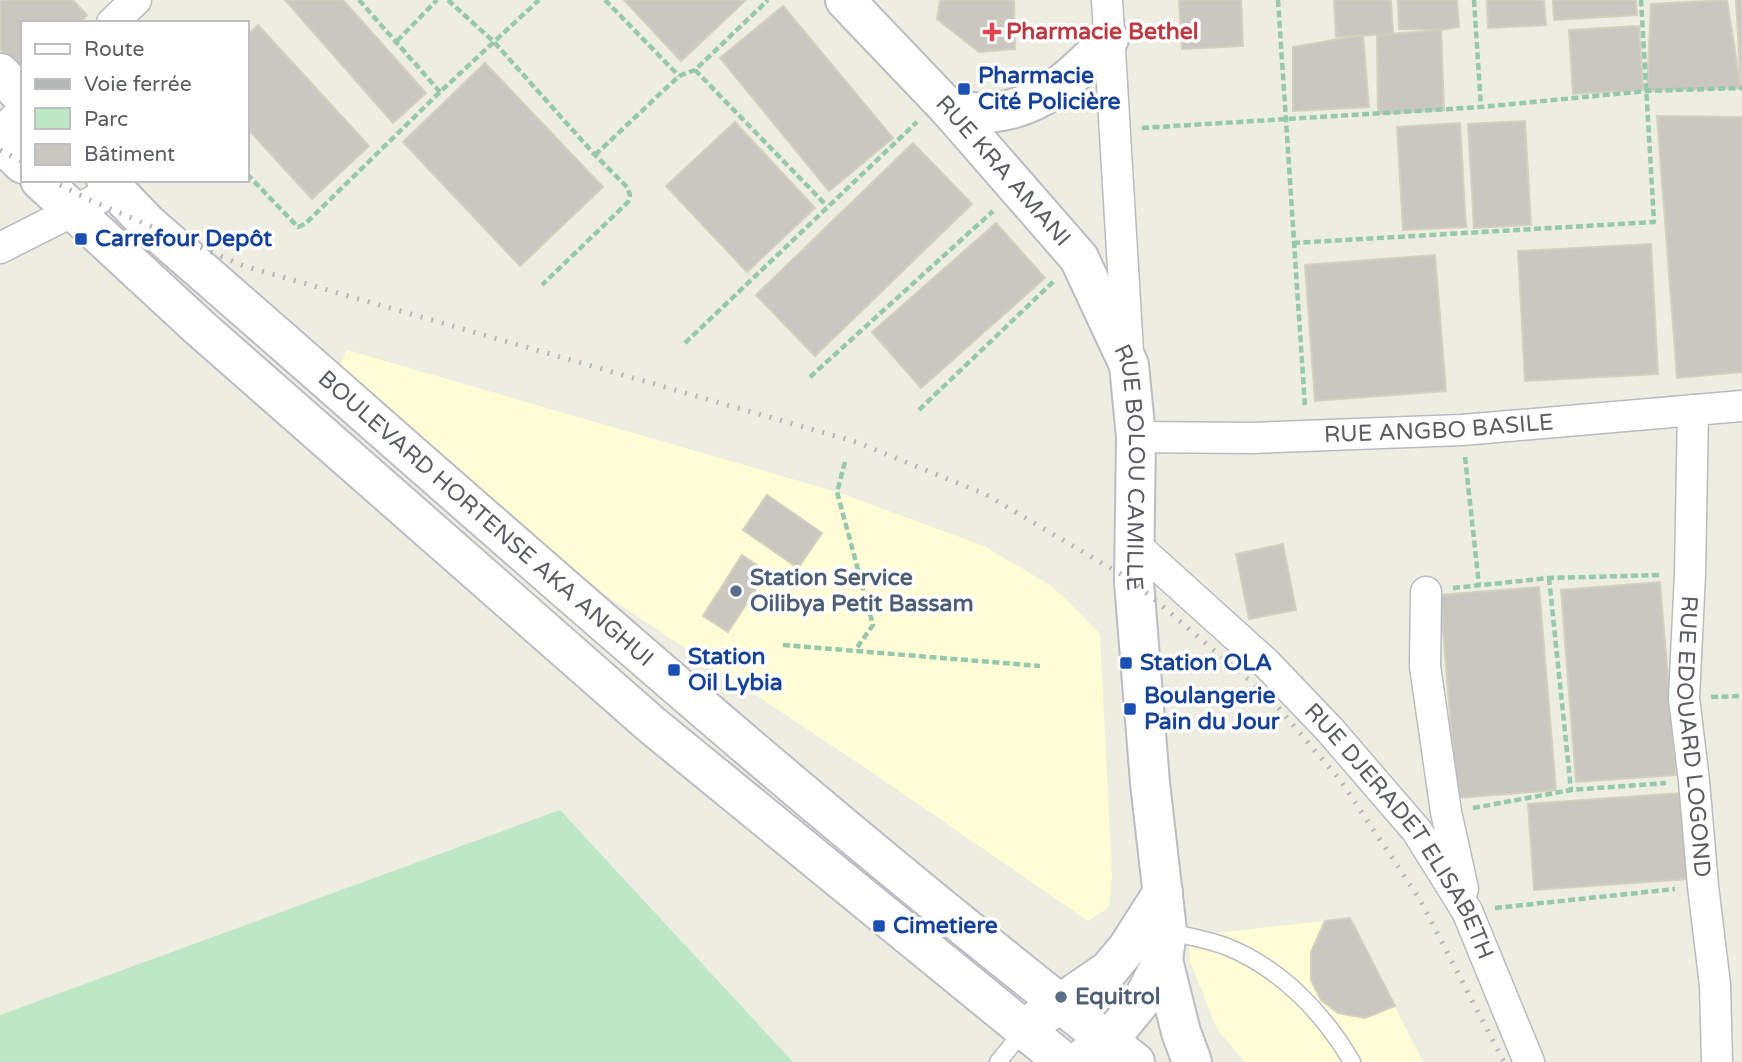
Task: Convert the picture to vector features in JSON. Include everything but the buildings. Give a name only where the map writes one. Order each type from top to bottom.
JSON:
[{"type":"main road","name":"RUE KRA AMANI","points":[[845,0],[944,105],[1079,258],[1129,365]]},
{"type":"main road","points":[[944,105],[987,113],[1018,107],[1049,94],[1080,71],[1109,39]]},
{"type":"main road","points":[[0,73],[21,95]]},
{"type":"main road","points":[[0,142],[21,163]]},
{"type":"main road","name":"BOULEVARD HORTENSE AKA ANGHUI","points":[[42,182],[208,335],[643,718],[1063,1062]]},
{"type":"main road","name":"BOULEVARD HORTENSE AKA ANGHUI","points":[[110,185],[147,223],[595,616],[822,808],[1121,1052]]},
{"type":"main road","name":"RUE BOLOU CAMILLE","points":[[1129,365],[1136,437],[1134,582],[1150,783],[1163,892],[1165,945],[1181,1032],[1192,1062]]},
{"type":"main road","points":[[1024,1030],[1109,970],[1128,947],[1163,892]]},
{"type":"main road","points":[[1077,1062],[1121,1052],[1165,945]]},
{"type":"street","points":[[114,21],[136,0]]},
{"type":"street","name":"RUE BOLOU CAMILLE","points":[[1107,0],[1129,365]]},
{"type":"street","points":[[0,133],[21,112]]},
{"type":"street","points":[[0,248],[74,210],[110,185]]},
{"type":"street","name":"RUE ANGBO BASILE","points":[[1136,437],[1252,438],[1462,430],[1742,406]]},
{"type":"street","name":"RUE EDOUARD LOGOND","points":[[1693,410],[1690,574],[1684,698],[1715,985],[1717,1062]]},
{"type":"street","name":"RUE DJERADET ELISABETH","points":[[1134,544],[1266,663],[1330,730],[1417,831],[1467,911],[1529,1062]]},
{"type":"street","points":[[1426,592],[1424,666],[1446,812],[1467,911]]},
{"type":"lane","points":[[0,161],[21,165]]},
{"type":"lane","points":[[1165,945],[1224,946],[1261,965],[1282,979],[1324,1020],[1352,1062]]},
{"type":"lane","points":[[998,1062],[1024,1030]]},
{"type":"path","points":[[359,0],[440,92]]},
{"type":"path","points":[[397,41],[437,0]]},
{"type":"path","points":[[448,0],[494,42],[627,187],[630,195],[628,202],[542,285]]},
{"type":"path","points":[[248,175],[298,226],[305,224],[539,0]]},
{"type":"path","points":[[605,0],[679,76]]},
{"type":"path","points":[[595,155],[679,76],[695,70],[768,0]]},
{"type":"path","points":[[1278,0],[1307,435]]},
{"type":"path","points":[[1474,0],[1481,107]]},
{"type":"path","points":[[1293,243],[1654,222],[1641,0]]},
{"type":"path","points":[[695,70],[827,206]]},
{"type":"path","points":[[1115,130],[1481,107],[1647,91],[1742,88]]},
{"type":"path","points":[[685,344],[827,206],[944,105]]},
{"type":"path","points":[[810,377],[1018,188]]},
{"type":"path","points":[[919,410],[1079,258]]},
{"type":"path","points":[[1462,430],[1479,585]]},
{"type":"path","points":[[845,462],[837,492],[873,625],[856,650]]},
{"type":"path","points":[[1426,592],[1549,578],[1690,574]]},
{"type":"path","points":[[1549,578],[1571,790]]},
{"type":"path","points":[[783,645],[1040,666]]},
{"type":"path","points":[[1446,812],[1571,790],[1695,781]]},
{"type":"path","points":[[1467,911],[1703,886]]},
{"type":"shaded area","points":[[347,350],[837,492],[984,546],[1048,584],[1100,634],[1112,876],[1109,907],[1088,921],[867,769],[468,504],[332,382]]},
{"type":"shaded area","points":[[1350,918],[1423,1062],[1245,1062],[1217,1029],[1190,961],[1189,936]]},
{"type":"green space","points":[[560,810],[793,1062],[0,1062],[0,1015]]},
{"type":"railway","points":[[0,150],[21,161]]},
{"type":"railway","points":[[54,182],[244,266],[856,442],[985,494],[1134,582],[1270,698],[1340,780],[1419,898],[1504,1062]]},
{"type":"place","name":"Pharmacie Bethel","points":[[992,32]]},
{"type":"place","name":"Pharmacie Cité Policière","points":[[964,89]]},
{"type":"place","name":"Carrefour Depôt","points":[[81,239]]},
{"type":"place","name":"Station Service Oilibya Petit Bassam","points":[[736,591]]},
{"type":"place","name":"Station OLA","points":[[1126,663]]},
{"type":"place","name":"Station Oil Lybia","points":[[674,670]]},
{"type":"place","name":"Boulangerie Pain du Jour","points":[[1130,709]]},
{"type":"place","name":"Cimetiere","points":[[879,926]]},
{"type":"place","name":"Equitrol","points":[[1061,997]]}]
